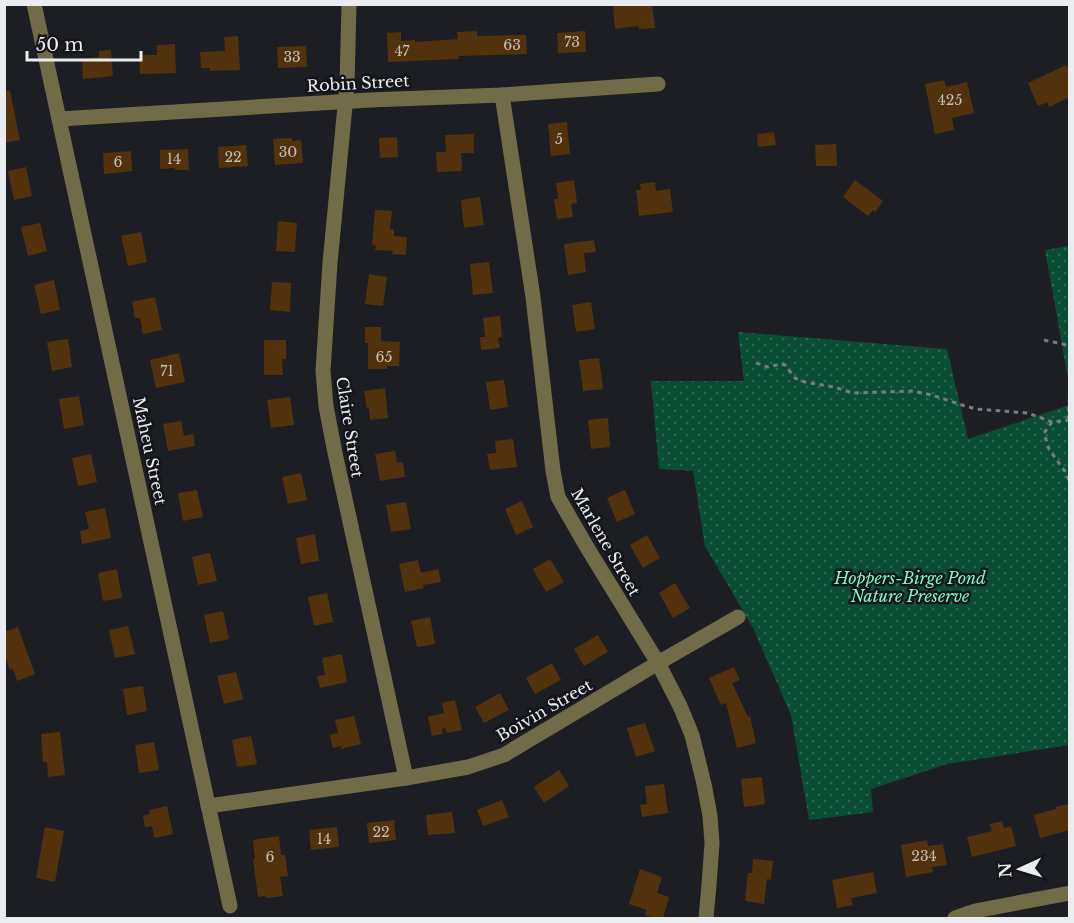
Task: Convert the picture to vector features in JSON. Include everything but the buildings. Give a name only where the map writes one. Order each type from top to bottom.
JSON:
[{"type":"street","name":"Maheu Street","points":[[34,4],[230,906]]},
{"type":"street","name":"Claire Street","points":[[349,4],[347,85],[330,263],[323,371],[326,406],[335,453],[406,778]]},
{"type":"street","name":"Robin Street","points":[[59,119],[345,101],[502,95],[658,84]]},
{"type":"street","name":"Marlene Street","points":[[502,95],[533,297],[558,497],[658,663],[692,735],[710,816],[712,843],[706,918]]},
{"type":"street","name":"Boivin Street","points":[[208,806],[406,778],[468,767],[504,755],[738,617]]},
{"type":"street","points":[[955,918],[975,911],[1070,893]]},
{"type":"path","points":[[1044,340],[1070,347]]},
{"type":"path","points":[[756,363],[768,367],[785,365],[795,378],[853,393],[912,392],[932,395],[976,409],[1028,413],[1052,422],[1069,420],[1070,389]]},
{"type":"path","points":[[1052,422],[1044,433],[1049,448],[1070,483]]},
{"type":"green space","points":[[1070,246],[1069,384],[1045,250]]},
{"type":"green space","name":"Hoppers-Birge Pond Nature Preserve","points":[[738,332],[947,349],[968,439],[1069,405],[1069,745],[947,764],[871,789],[873,812],[809,820],[791,715],[753,628],[705,546],[693,471],[659,469],[651,381],[744,381]]}]
